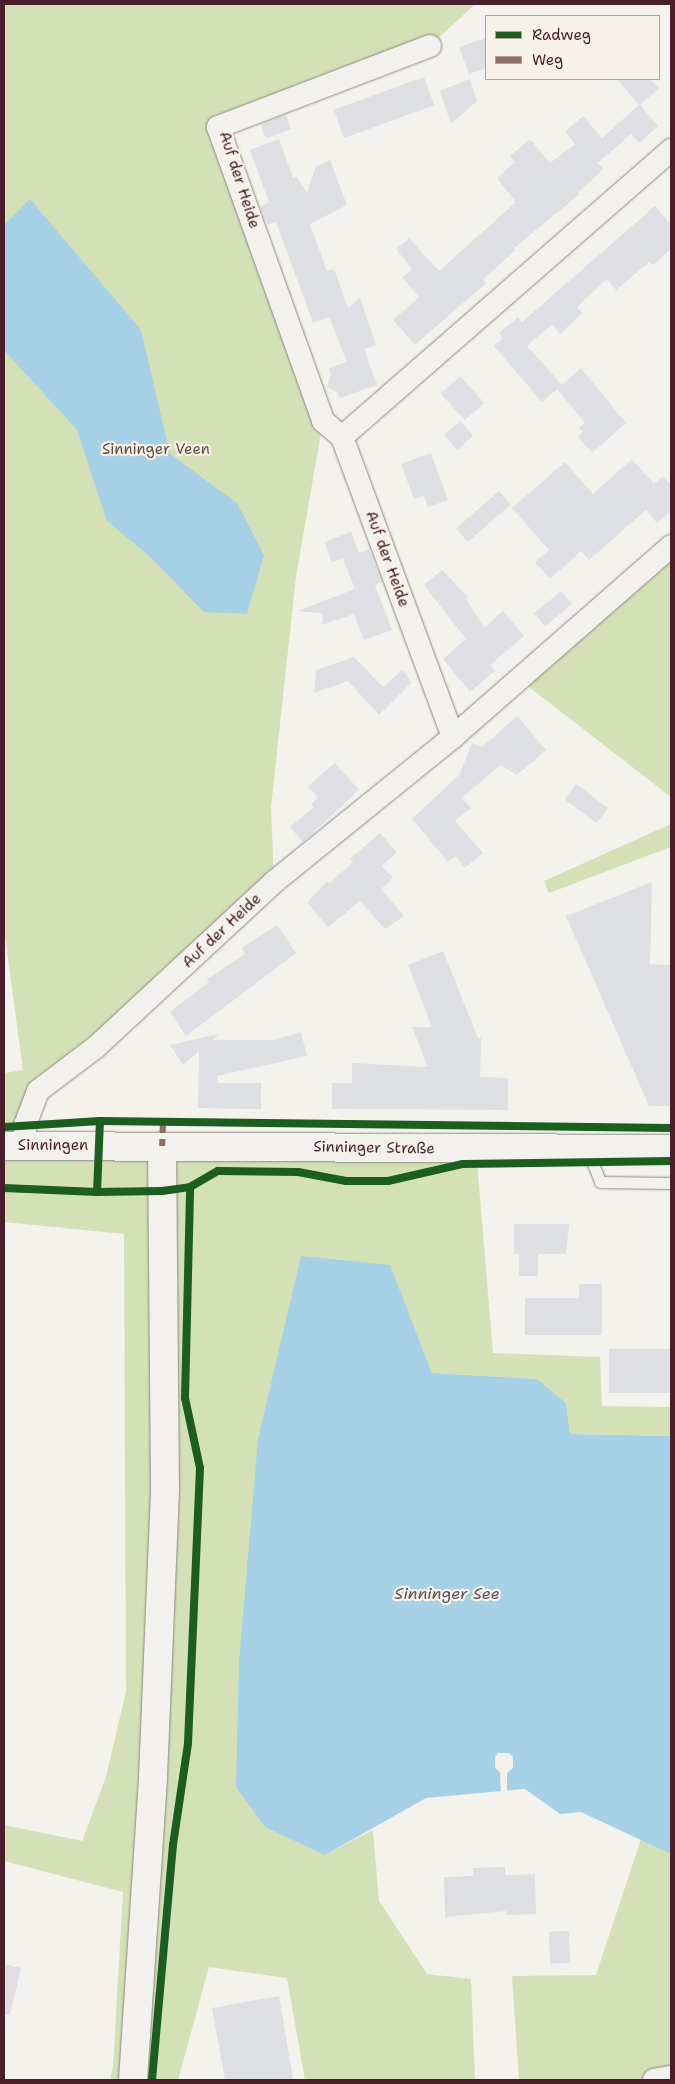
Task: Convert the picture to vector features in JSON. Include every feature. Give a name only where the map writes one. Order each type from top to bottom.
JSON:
[{"type":"main road","name":"Sinningen","points":[[14,1146],[162,1146]]},
{"type":"main road","name":"Sinninger Straße","points":[[162,1146],[671,1148]]},
{"type":"main road","points":[[134,2080],[153,1777],[166,1489],[162,1146]]},
{"type":"street","name":"Auf der Heide","points":[[430,46],[218,127],[323,421],[342,437],[454,737]]},
{"type":"street","points":[[342,437],[671,150]]},
{"type":"street","name":"Auf der Heide","points":[[14,1146],[26,1125],[38,1091],[96,1047],[274,882],[454,737],[671,546]]},
{"type":"street","points":[[654,2080],[671,2077]]},
{"type":"lane","points":[[586,1148],[600,1182],[671,1183]]},
{"type":"green space","name":"Sinninger Veen","points":[[4,4],[475,4],[430,46],[218,127],[323,421],[296,577],[271,807],[274,882],[38,1091],[24,1146],[476,1150],[493,1353],[600,1357],[602,1406],[671,1407],[671,1436],[570,1434],[566,1403],[537,1379],[432,1373],[390,1266],[301,1257],[325,1855],[373,1830],[379,1901],[427,1974],[471,1979],[475,2080],[305,2080],[287,1978],[209,1967],[178,2080],[110,2080],[113,2066],[123,1892],[4,1861],[4,1825],[82,1841],[106,1777],[126,1691],[124,1234],[4,1222],[4,1073],[23,1070],[4,929]]},
{"type":"green space","points":[[671,546],[671,797],[520,680]]},
{"type":"green space","points":[[671,824],[671,847],[549,893],[544,881]]},
{"type":"green space","points":[[641,1839],[671,1854],[671,2080],[519,2080],[512,1976],[596,1975]]},
{"type":"water","points":[[30,199],[141,330],[170,454],[237,503],[264,555],[247,614],[204,612],[149,556],[107,521],[77,430],[4,350],[4,225]]},
{"type":"water","name":"Sinninger See","points":[[301,1256],[390,1265],[432,1373],[537,1379],[566,1403],[570,1434],[671,1436],[671,1854],[581,1812],[560,1814],[525,1789],[426,1798],[325,1855],[265,1827],[236,1787],[239,1662],[258,1439]]},
{"type":"pier","points":[[498,1753],[509,1753],[513,1757],[513,1768],[507,1773],[507,1793],[501,1794],[500,1772],[495,1768],[495,1757]]},
{"type":"building","points":[[485,38],[485,68],[469,74],[459,47]]},
{"type":"building","points":[[424,77],[434,105],[344,138],[334,110]]},
{"type":"building","points":[[470,79],[477,101],[451,124],[440,91]]},
{"type":"building","points":[[618,80],[651,80],[659,88],[640,105],[658,126],[639,143],[631,134],[598,163],[604,169],[578,192],[580,194],[514,248],[516,250],[483,279],[486,283],[415,345],[393,320],[419,297],[402,278],[412,269],[396,249],[409,238],[439,271],[516,202],[497,178],[515,162],[510,156],[530,139],[550,163],[575,144],[565,132],[583,116],[602,138],[639,105]]},
{"type":"building","points":[[286,115],[291,129],[266,138],[261,124]]},
{"type":"building","points":[[279,139],[293,178],[296,176],[307,193],[316,166],[330,160],[347,205],[310,224],[327,271],[334,269],[348,308],[360,298],[376,345],[364,349],[377,385],[340,398],[338,393],[327,387],[331,374],[329,368],[347,362],[329,317],[313,323],[276,222],[268,225],[260,207],[269,202],[250,150]]},
{"type":"building","points":[[655,206],[671,225],[671,249],[653,265],[649,262],[616,290],[607,279],[577,307],[582,313],[560,334],[552,324],[527,346],[562,385],[542,402],[494,346],[503,338],[499,333],[518,317],[522,322]]},
{"type":"building","points":[[581,368],[626,423],[592,453],[578,437],[583,432],[579,428],[585,423],[557,389]]},
{"type":"building","points":[[460,376],[484,403],[465,420],[441,393]]},
{"type":"building","points":[[460,421],[473,436],[457,450],[444,435]]},
{"type":"building","points":[[431,453],[448,500],[428,507],[424,496],[414,499],[401,464]]},
{"type":"building","points":[[632,459],[654,484],[663,476],[671,486],[671,511],[657,523],[646,510],[589,560],[581,551],[550,579],[535,562],[549,550],[512,508],[565,462],[593,494]]},
{"type":"building","points":[[499,491],[511,505],[468,542],[456,528]]},
{"type":"building","points":[[351,532],[359,553],[369,549],[382,582],[375,585],[392,630],[364,640],[354,614],[322,625],[323,613],[297,611],[355,589],[343,558],[332,562],[324,542]]},
{"type":"building","points":[[442,570],[468,597],[466,599],[484,628],[503,611],[524,636],[490,665],[495,671],[470,692],[443,659],[466,639],[424,585]]},
{"type":"building","points":[[561,591],[572,604],[545,627],[534,613]]},
{"type":"building","points":[[354,657],[383,687],[402,670],[412,682],[379,715],[348,681],[314,693],[316,670]]},
{"type":"building","points":[[517,716],[546,750],[517,775],[500,765],[462,798],[471,808],[455,821],[483,853],[465,868],[455,856],[448,862],[412,819],[460,774],[472,743],[482,747]]},
{"type":"building","points":[[335,763],[359,790],[303,842],[290,827],[314,807],[311,804],[318,798],[308,786]]},
{"type":"building","points":[[576,784],[608,808],[597,823],[565,799]]},
{"type":"building","points":[[380,833],[397,852],[382,866],[393,878],[381,889],[404,916],[385,929],[360,901],[328,927],[307,903],[327,881],[329,884],[353,862],[350,859]]},
{"type":"building","points":[[652,882],[650,964],[671,965],[671,1106],[649,1106],[566,916]]},
{"type":"building","points":[[277,925],[296,953],[186,1036],[170,1012],[209,982],[207,979],[245,954],[242,948]]},
{"type":"building","points":[[443,951],[478,1038],[481,1038],[480,1077],[508,1078],[508,1110],[332,1109],[332,1083],[352,1083],[352,1063],[428,1067],[412,1027],[432,1027],[408,965]]},
{"type":"building","points":[[301,1032],[307,1056],[217,1076],[218,1083],[261,1083],[261,1109],[198,1108],[199,1051],[183,1065],[170,1045],[219,1034],[212,1040],[273,1040]]},
{"type":"building","points":[[514,1224],[569,1224],[566,1254],[538,1254],[538,1276],[519,1276],[519,1254],[514,1254]]},
{"type":"building","points":[[579,1284],[602,1284],[602,1335],[525,1335],[525,1298],[579,1298]]},
{"type":"building","points":[[609,1349],[671,1349],[671,1393],[609,1393]]},
{"type":"building","points":[[505,1867],[505,1875],[535,1874],[536,1914],[506,1915],[506,1911],[445,1917],[444,1877],[473,1876],[473,1868]]},
{"type":"building","points":[[569,1931],[570,1963],[550,1964],[549,1932]]},
{"type":"building","points":[[4,1964],[21,1968],[10,2015],[4,2014]]},
{"type":"building","points":[[279,1996],[293,2080],[225,2080],[212,2008]]},
{"type":"marked path","points":[[160,1121],[163,1121],[162,1146]]},
{"type":"cycle path","points":[[4,1127],[100,1121],[671,1128]]},
{"type":"cycle path","points":[[97,1192],[100,1121]]},
{"type":"cycle path","points":[[4,1188],[97,1192],[162,1191],[190,1187],[218,1171],[298,1172],[346,1181],[388,1181],[463,1164],[671,1161]]},
{"type":"cycle path","points":[[152,2080],[173,1845],[188,1743],[200,1468],[185,1398],[190,1187]]}]
